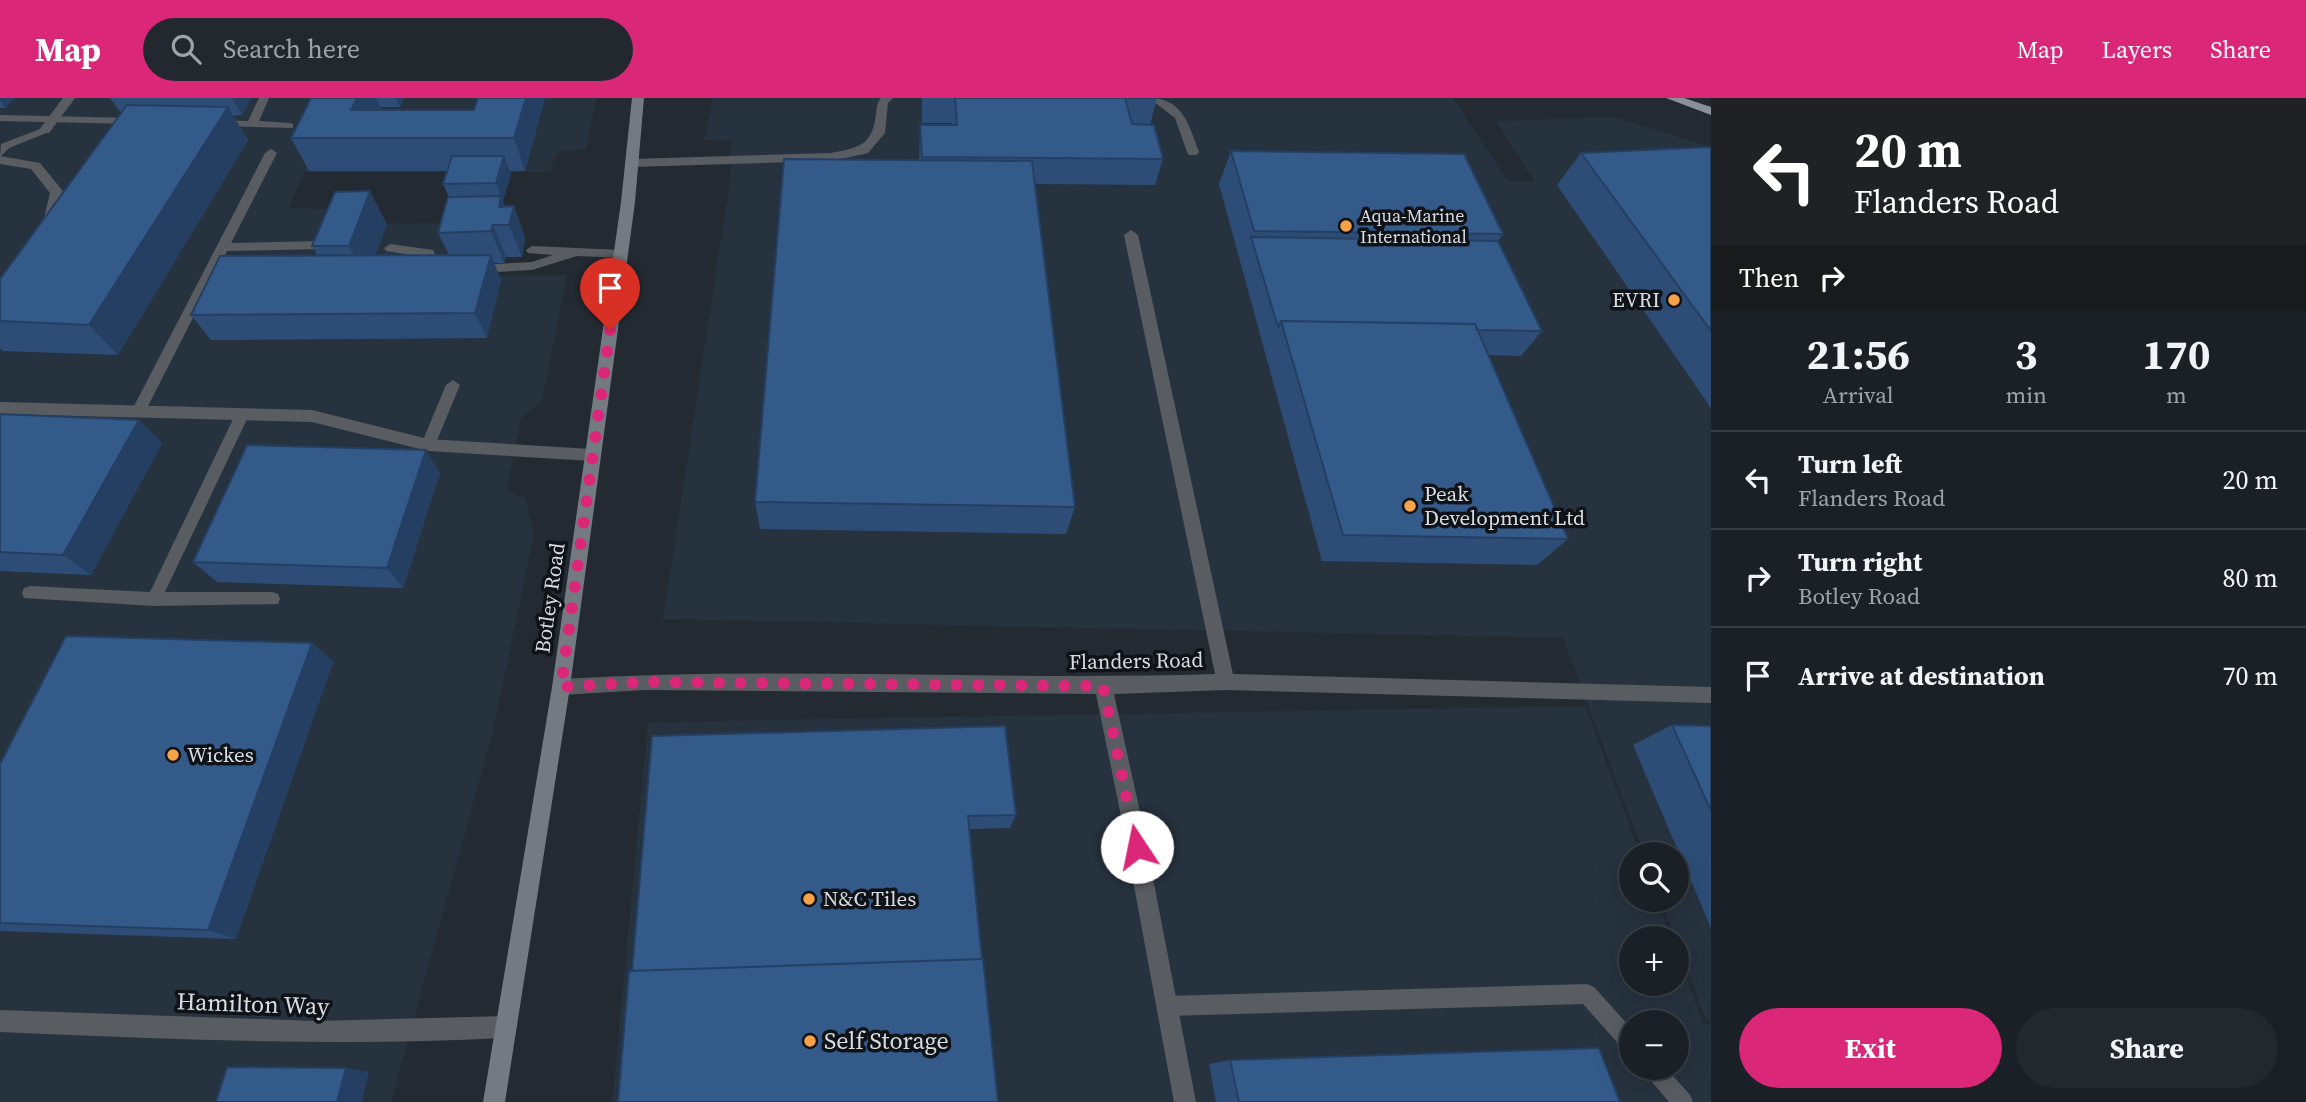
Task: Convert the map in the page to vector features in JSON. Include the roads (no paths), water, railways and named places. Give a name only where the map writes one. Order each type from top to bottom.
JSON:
[{"type":"main road","name":"Botley Road","points":[[494,1102],[561,687],[621,254],[638,98]]},
{"type":"main road","points":[[1672,98],[1711,111]]},
{"type":"street","points":[[45,130],[69,98]]},
{"type":"street","points":[[0,160],[35,166],[57,193],[50,226],[41,237]]},
{"type":"street","points":[[1131,235],[1226,682]]},
{"type":"street","points":[[0,408],[312,416],[428,445],[592,454]]},
{"type":"street","name":"Flanders Road","points":[[561,687],[645,682],[1103,686],[1226,682],[1711,695]]},
{"type":"street","points":[[1103,686],[1185,1102]]},
{"type":"street","name":"Hamilton Way","points":[[0,1021],[302,1033],[409,1033],[505,1027]]},
{"type":"lane","points":[[252,124],[264,98]]},
{"type":"lane","points":[[632,163],[831,157],[864,150],[879,133],[883,102],[888,98]]},
{"type":"lane","points":[[1154,98],[1180,116],[1193,152]]},
{"type":"lane","points":[[0,118],[148,122]]},
{"type":"lane","points":[[200,122],[289,126]]},
{"type":"lane","points":[[0,153],[5,146],[45,130]]},
{"type":"lane","points":[[138,412],[271,153]]},
{"type":"lane","points":[[223,247],[322,245]]},
{"type":"lane","points":[[390,248],[429,253],[435,270],[532,266],[578,252]]},
{"type":"lane","points":[[532,250],[621,254]]},
{"type":"lane","points":[[428,445],[453,385]]},
{"type":"lane","points":[[154,599],[242,415]]},
{"type":"lane","points":[[30,593],[154,599],[272,600]]},
{"type":"lane","points":[[1167,1006],[1587,994],[1619,1030]]},
{"type":"lane","points":[[1664,1080],[1684,1102]]},
{"type":"place","name":"Aqua-Marine International","points":[[1346,226]]},
{"type":"place","name":"EVRI","points":[[1674,300]]},
{"type":"place","name":"Peak Development Ltd","points":[[1410,506]]},
{"type":"place","name":"Wickes","points":[[173,755]]},
{"type":"place","name":"N&C Tiles","points":[[809,899]]},
{"type":"place","name":"Self Storage","points":[[810,1041]]}]
